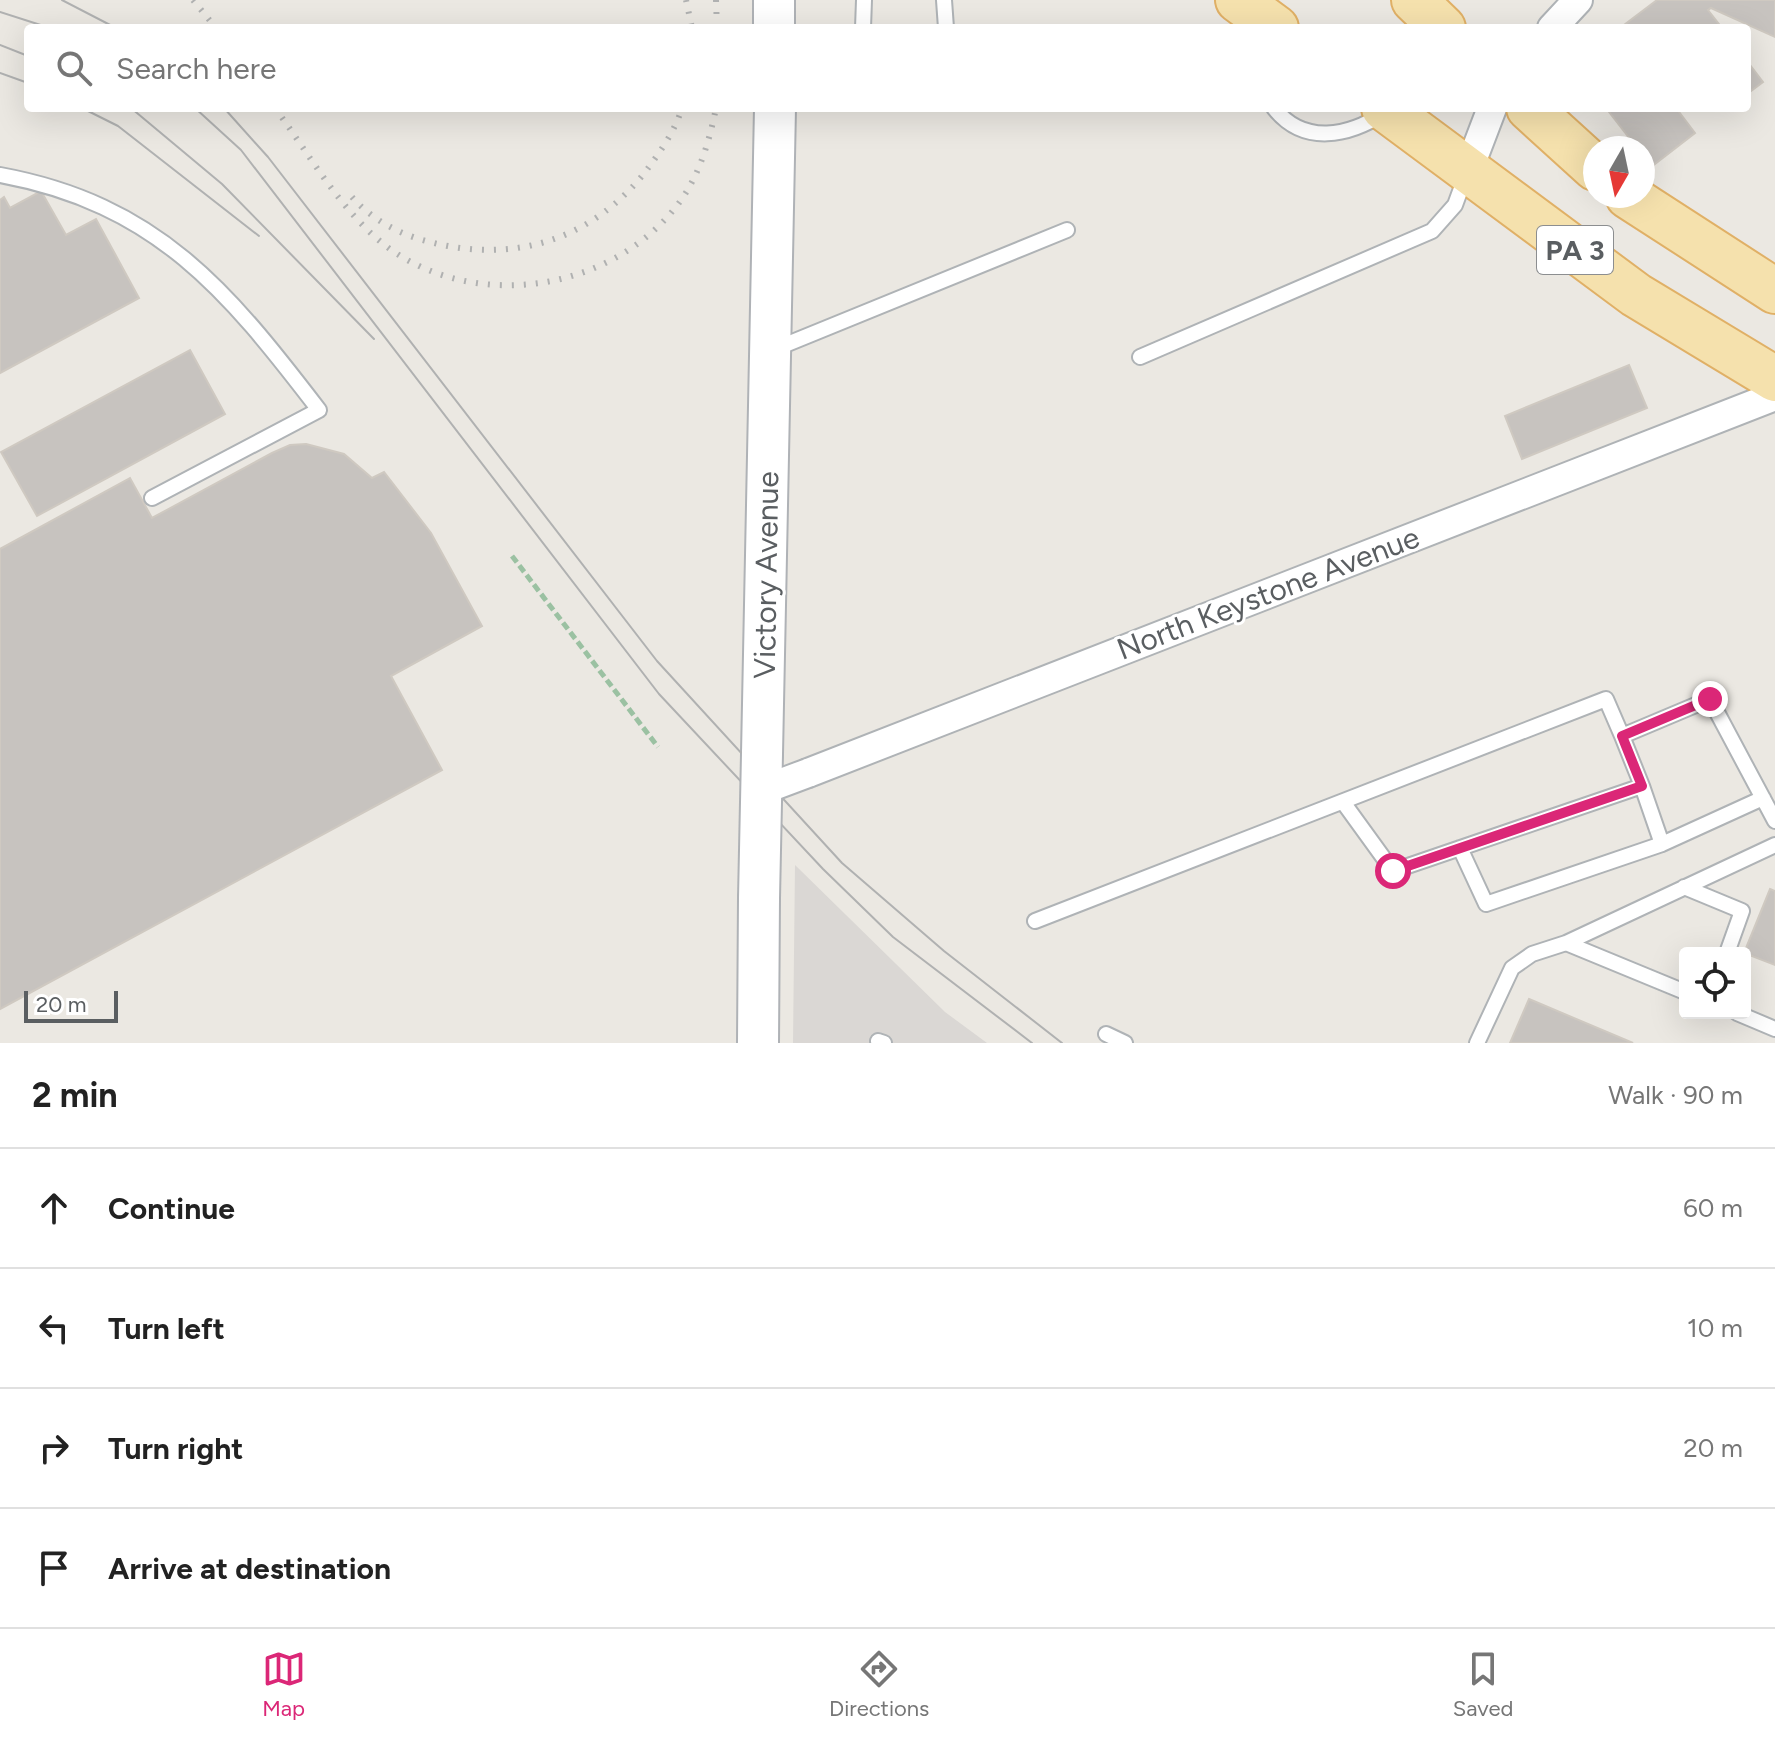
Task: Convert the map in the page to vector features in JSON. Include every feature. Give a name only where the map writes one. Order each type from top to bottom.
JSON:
[{"type":"main road","points":[[1414,0],[1439,24]]},
{"type":"main road","name":"PA 3","points":[[1390,112],[1636,295],[1775,379]]},
{"type":"main road","points":[[1533,112],[1583,157]]},
{"type":"main road","name":"PA 3","points":[[1647,208],[1775,291]]},
{"type":"street","points":[[774,0],[774,24]]},
{"type":"street","points":[[1556,24],[1578,0]]},
{"type":"street","name":"Victory Avenue","points":[[758,1043],[775,112]]},
{"type":"street","points":[[1468,171],[1490,112]]},
{"type":"street","name":"North Keystone Avenue","points":[[761,773],[808,773],[1775,396]]},
{"type":"lane","points":[[863,24],[864,0]]},
{"type":"lane","points":[[944,0],[946,24]]},
{"type":"lane","points":[[1280,112],[1304,129],[1336,135],[1356,130],[1382,112]]},
{"type":"lane","points":[[1140,357],[1432,231],[1455,205],[1468,171]]},
{"type":"lane","points":[[0,175],[44,183],[100,204],[172,249],[247,316],[319,410],[152,498]]},
{"type":"lane","points":[[770,350],[1067,230]]},
{"type":"lane","points":[[1035,921],[1606,699],[1662,844]]},
{"type":"lane","points":[[1622,736],[1710,699],[1775,821]]},
{"type":"lane","points":[[1343,802],[1393,871],[1642,786]]},
{"type":"lane","points":[[1460,848],[1486,904],[1662,844],[1763,798]]},
{"type":"lane","points":[[1477,1043],[1512,968],[1532,954],[1566,943],[1775,845]]},
{"type":"lane","points":[[1684,887],[1742,911],[1729,947]]},
{"type":"lane","points":[[1566,943],[1679,990]]},
{"type":"lane","points":[[1751,1019],[1775,1029]]},
{"type":"lane","points":[[1106,1034],[1125,1043]]},
{"type":"path","points":[[512,556],[658,747]]},
{"type":"shaded area","points":[[795,865],[945,1012],[987,1043],[793,1043]]},
{"type":"building","points":[[1657,0],[1775,0],[1775,37],[1711,8],[1708,10],[1719,24],[1625,24]]},
{"type":"building","points":[[1751,66],[1763,82],[1751,91]]},
{"type":"building","points":[[1609,112],[1679,112],[1695,133],[1655,164],[1655,136],[1628,136]]},
{"type":"building","points":[[41,191],[66,235],[96,219],[139,298],[0,373],[0,200],[4,197],[10,208]]},
{"type":"building","points":[[190,350],[225,414],[37,516],[1,452]]},
{"type":"building","points":[[1629,365],[1647,408],[1522,459],[1505,416]]},
{"type":"building","points":[[306,444],[344,454],[372,478],[384,472],[431,533],[482,626],[391,676],[442,770],[0,1009],[0,549],[130,478],[152,518],[272,453],[290,445]]},
{"type":"building","points":[[1770,889],[1775,891],[1775,965],[1751,956],[1751,947],[1746,947]]},
{"type":"building","points":[[1529,999],[1633,1043],[1510,1043]]},
{"type":"tram line","points":[[62,0],[108,24]]},
{"type":"tram line","points":[[0,12],[38,24]]},
{"type":"tram line","points":[[0,45],[24,54]]},
{"type":"tram line","points":[[0,73],[24,82]]},
{"type":"tram line","points":[[90,112],[118,126],[259,236]]},
{"type":"tram line","points":[[136,112],[222,184],[374,339]]},
{"type":"tram line","points":[[199,112],[241,150],[659,694],[823,869],[893,937],[1032,1043]]},
{"type":"tram line","points":[[228,112],[268,157],[657,661],[842,863],[944,951],[1062,1043]]},
{"type":"railway","points":[[193,0],[213,24]]},
{"type":"railway","points":[[686,0],[691,24]]},
{"type":"railway","points":[[716,0],[717,24]]},
{"type":"railway","points":[[278,112],[342,201],[390,249],[425,268],[462,280],[501,285],[540,283],[579,274],[615,258],[647,236],[675,208],[690,185],[706,148],[715,112]]},
{"type":"railway","points":[[352,197],[388,226],[430,242],[492,250],[549,241],[576,230],[625,195],[662,149],[680,112]]},
{"type":"route","points":[[1393,871],[1642,786],[1622,736],[1710,699]]}]
